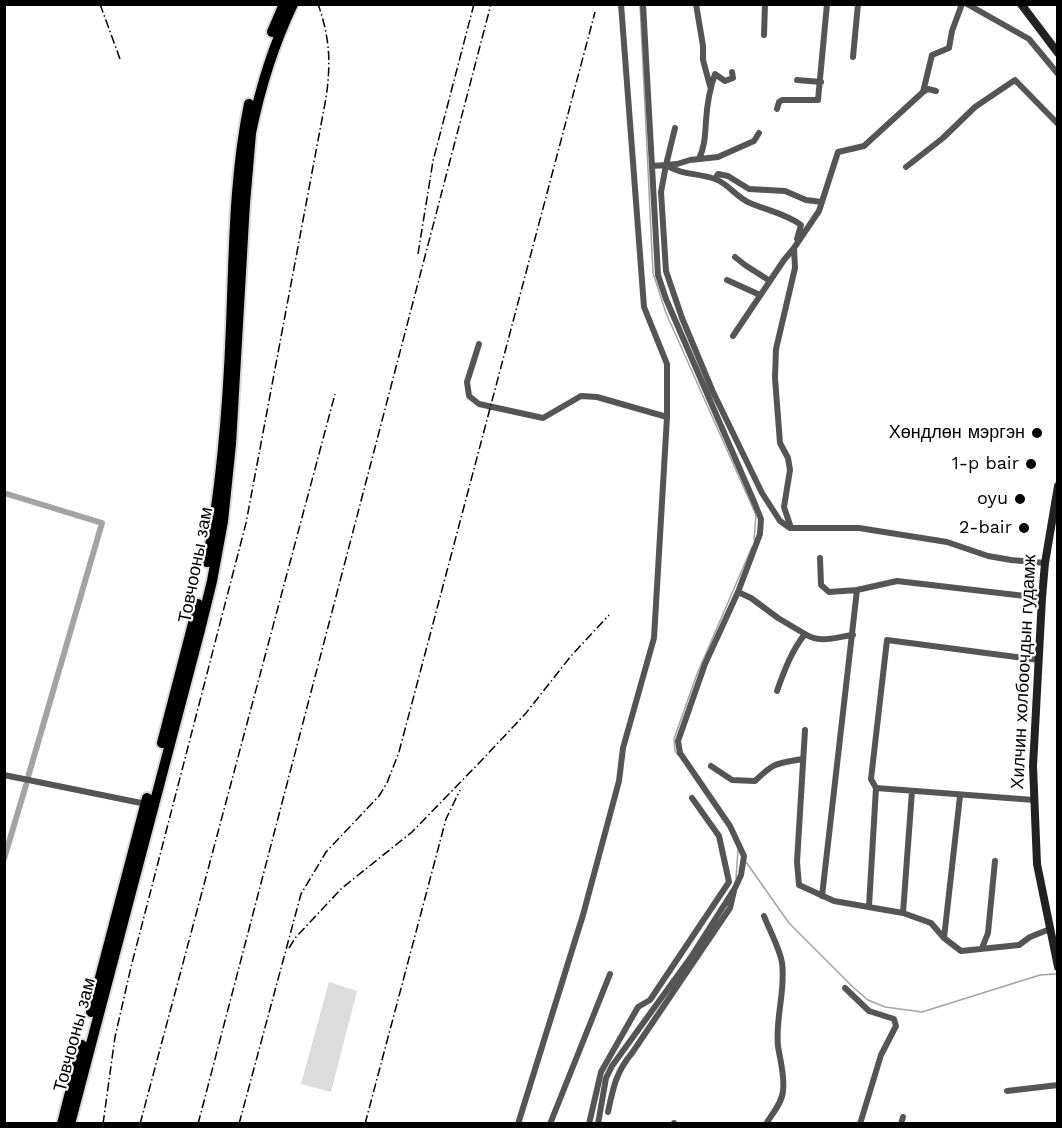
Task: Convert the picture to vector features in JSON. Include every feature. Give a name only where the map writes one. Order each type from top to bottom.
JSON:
[{"type":"highway","name":"Товчооны зам","points":[[62,1124],[202,589],[215,519],[223,444],[231,341],[236,200],[243,132],[265,48],[284,4]]},
{"type":"highway","name":"Товчооны зам","points":[[70,1124],[212,581],[228,484],[251,133],[259,93],[272,51],[293,4]]},
{"type":"main road","points":[[1021,4],[1058,53]]},
{"type":"main road","name":"Хилчин холбоочдын гудамж","points":[[1058,486],[1045,563],[1033,766],[1037,864],[1058,968]]},
{"type":"street","points":[[518,1124],[584,915],[619,781],[623,748],[654,638],[667,417],[667,364],[644,307],[621,4]]},
{"type":"street","points":[[598,1124],[606,1078],[612,1066],[691,957],[741,875],[744,856],[730,826],[680,753],[678,741],[705,664],[738,592],[760,534],[761,519],[666,299],[658,275],[643,4]]},
{"type":"street","points":[[696,4],[703,60],[710,86]]},
{"type":"street","points":[[764,35],[765,4]]},
{"type":"street","points":[[777,109],[782,100],[818,100],[827,4]]},
{"type":"street","points":[[853,57],[858,4]]},
{"type":"street","points":[[923,92],[932,54],[949,48],[952,32],[965,4],[1029,39],[1058,74]]},
{"type":"street","points":[[699,159],[705,144],[710,86],[715,74],[725,81],[733,78],[732,72]]},
{"type":"street","points":[[797,80],[821,82]]},
{"type":"street","points":[[906,167],[944,138],[975,106],[1015,80],[1058,124]]},
{"type":"street","points":[[732,336],[819,211],[838,152],[864,146],[923,92],[928,89],[936,91]]},
{"type":"street","points":[[675,128],[661,192],[666,271],[681,318],[713,392],[762,493],[780,521],[790,528],[859,528],[947,542],[988,556],[1045,563]]},
{"type":"street","points":[[652,166],[718,157],[754,141],[759,133]]},
{"type":"street","points":[[666,165],[684,174],[715,179],[748,202],[793,219],[801,225],[794,248],[795,268],[776,349],[775,378],[780,443],[788,458],[790,470],[784,507],[790,528]]},
{"type":"street","points":[[715,179],[718,174],[728,176],[749,189],[785,191],[806,200],[822,202]]},
{"type":"street","points":[[735,257],[770,281]]},
{"type":"street","points":[[727,279],[760,295]]},
{"type":"street","points":[[479,344],[467,382],[469,396],[479,404],[543,418],[581,396],[597,397],[667,417]]},
{"type":"street","points":[[820,558],[821,585],[829,592],[857,590],[897,581],[1042,598]]},
{"type":"street","points":[[822,896],[857,590]]},
{"type":"street","points":[[738,592],[751,598],[813,639],[824,641],[853,635]]},
{"type":"street","points":[[777,691],[783,672],[806,634]]},
{"type":"street","points":[[869,906],[876,788],[871,779],[887,640],[1039,660]]},
{"type":"street","points":[[805,730],[797,862],[799,885],[834,901],[903,913],[931,923],[944,938],[961,951],[1019,945],[1030,937],[1050,929]]},
{"type":"street","points":[[711,766],[732,780],[755,781],[774,764],[802,759]]},
{"type":"street","points":[[4,776],[146,804]]},
{"type":"street","points":[[876,788],[1034,800]]},
{"type":"street","points":[[903,913],[912,791]]},
{"type":"street","points":[[944,938],[960,796]]},
{"type":"street","points":[[590,1124],[601,1072],[638,1007],[650,1000],[729,882],[719,836],[692,798]]},
{"type":"street","points":[[982,948],[988,933],[995,861]]},
{"type":"street","points":[[608,1112],[610,1094],[620,1067],[632,1053],[730,908],[735,888]]},
{"type":"street","points":[[764,916],[782,960],[783,980],[778,1046],[783,1092],[781,1100],[766,1124]]},
{"type":"street","points":[[550,1124],[610,974]]},
{"type":"street","points":[[845,988],[869,1011],[894,1019],[896,1026],[881,1055],[860,1124]]},
{"type":"street","points":[[1007,1091],[1058,1084]]},
{"type":"shaded area","points":[[329,982],[357,991],[331,1092],[301,1084]]},
{"type":"waterway","points":[[640,4],[653,273],[666,313],[756,515],[754,540]]},
{"type":"waterway","points":[[4,493],[102,523],[28,777]]},
{"type":"waterway","points":[[678,755],[675,751],[674,739],[697,674],[752,547]]},
{"type":"waterway","points":[[4,859],[26,785]]},
{"type":"waterway","points":[[736,879],[738,849]]},
{"type":"waterway","points":[[746,862],[789,923],[854,988],[868,1000],[885,1007],[922,1012],[1040,975],[1056,974]]},
{"type":"railway","points":[[100,4],[120,59]]},
{"type":"railway","points":[[103,1124],[115,1037],[131,967],[246,523],[326,98],[329,73],[328,51],[325,28],[318,4]]},
{"type":"railway","points":[[418,254],[433,161],[474,4]]},
{"type":"railway","points":[[198,1124],[491,4]]},
{"type":"railway","points":[[239,1124],[301,894],[326,852],[379,796],[387,783],[399,752],[595,12]]},
{"type":"railway","points":[[140,1124],[335,394]]},
{"type":"railway","points":[[289,948],[296,937],[342,888],[412,832],[481,761],[526,713],[571,656],[609,615]]},
{"type":"railway","points":[[365,1124],[446,819],[460,790]]},
{"type":"place","name":"Хөндлөн мэргэн","points":[[1037,433]]},
{"type":"place","name":"1-p bair","points":[[1031,464]]},
{"type":"place","name":"oyu","points":[[1020,499]]},
{"type":"place","name":"2-bair","points":[[1024,528]]}]
